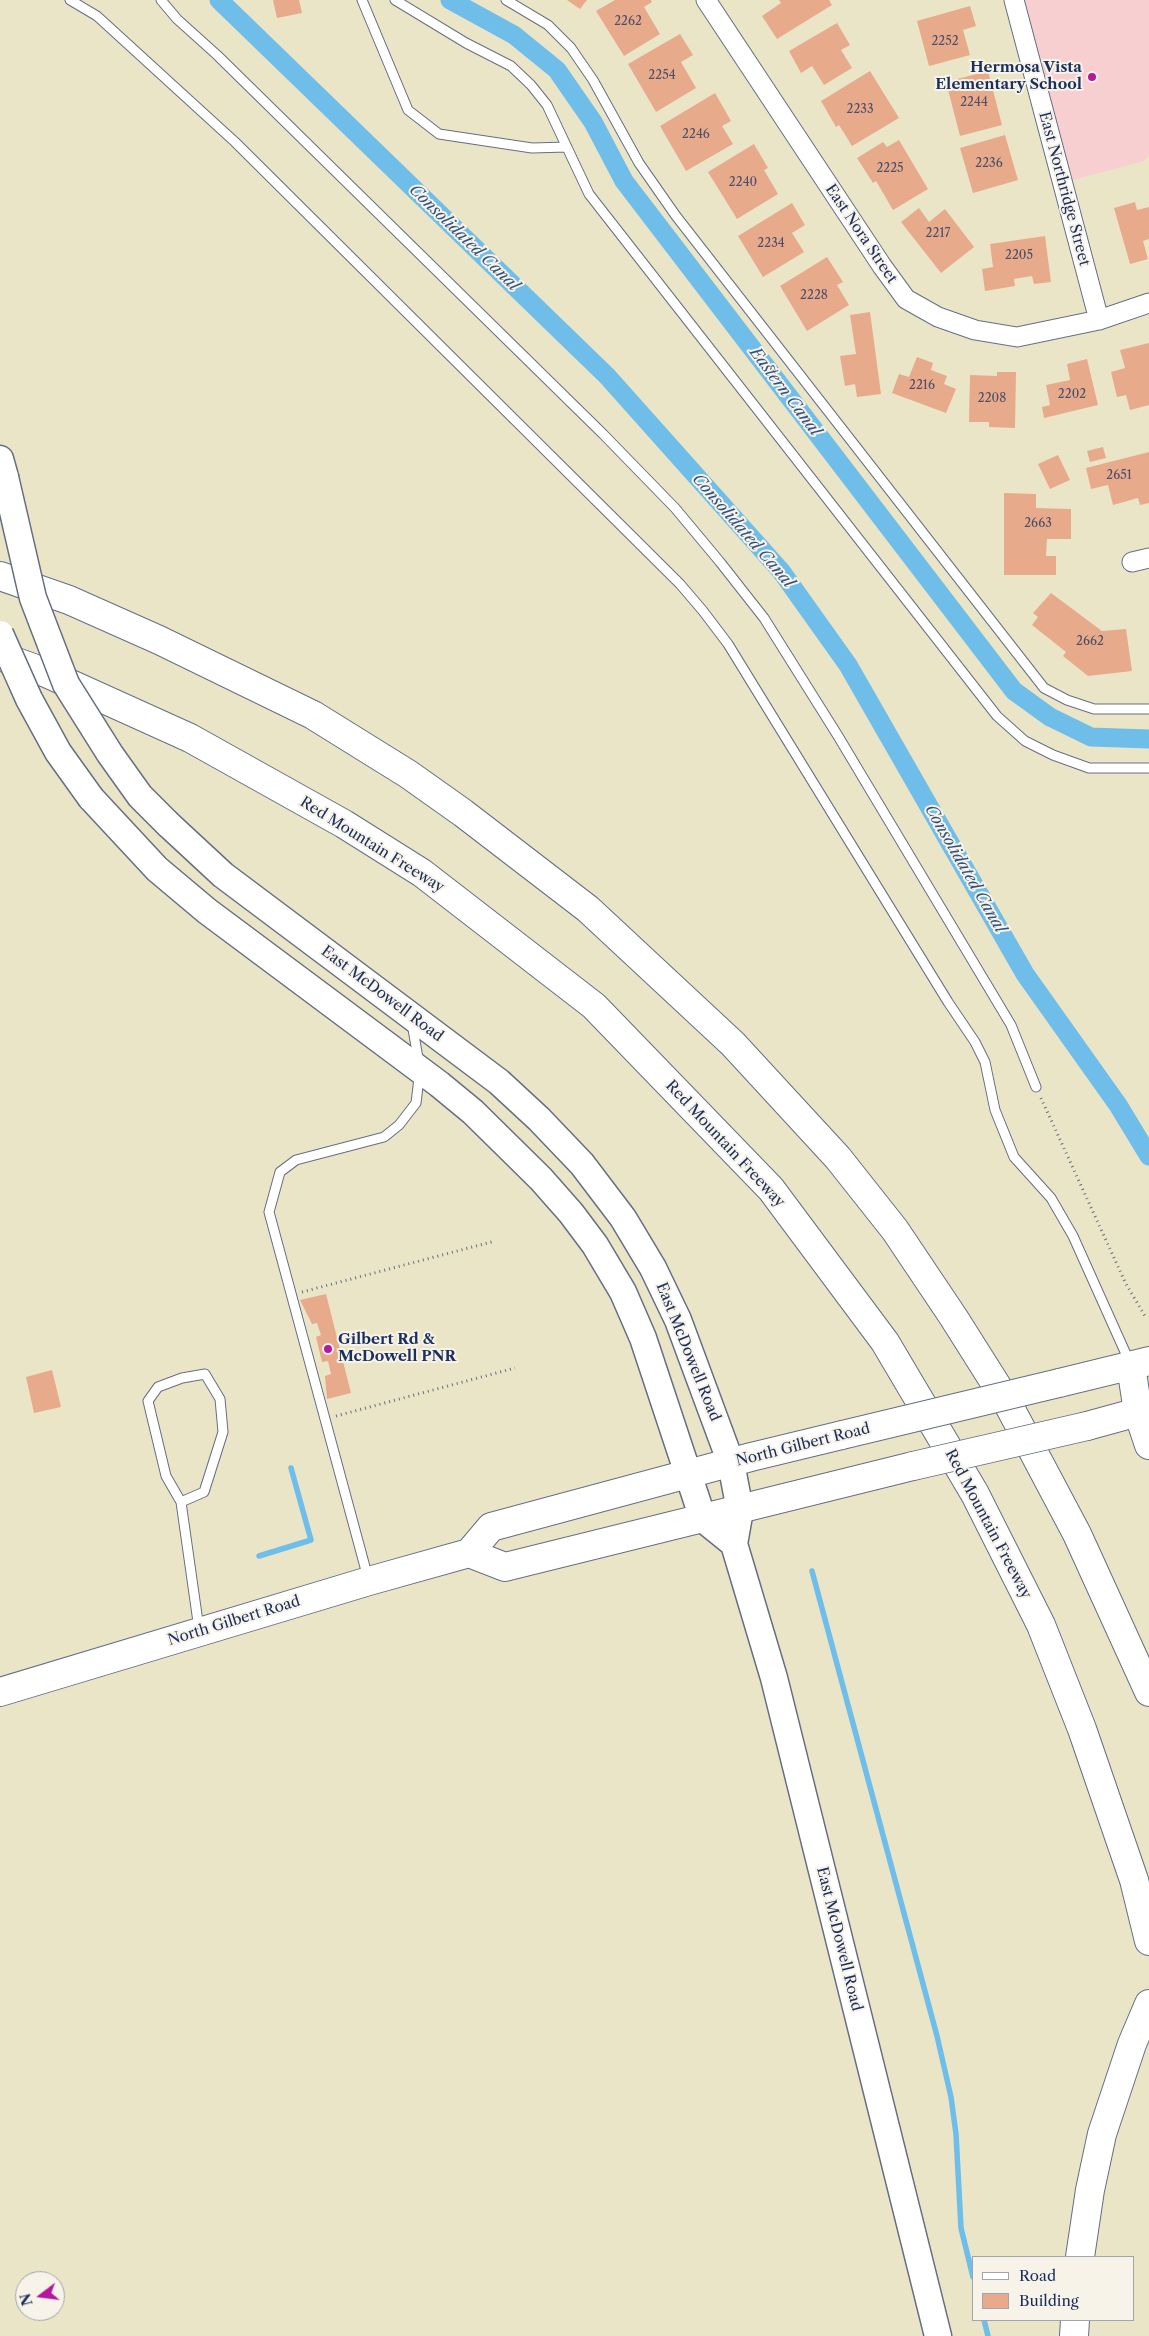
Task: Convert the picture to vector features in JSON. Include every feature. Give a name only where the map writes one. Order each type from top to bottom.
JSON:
[{"type":"main road","name":"East McDowell Road","points":[[2,468],[33,598],[66,684],[110,754],[140,796],[223,875],[499,1082],[539,1119],[582,1164],[623,1218],[653,1268],[678,1320],[731,1463],[740,1510],[734,1544],[776,1687],[938,2336]]},
{"type":"main road","points":[[0,576],[70,600],[168,644],[313,715],[408,774],[463,813],[588,909],[733,1044],[838,1158],[895,1230],[1008,1402],[1077,1534],[1149,1692]]},
{"type":"main road","points":[[0,634],[29,699],[58,752],[91,798],[157,868],[207,911],[420,1070],[473,1112],[572,1213],[595,1245],[623,1292],[643,1338],[703,1519],[734,1544]]},
{"type":"main road","name":"Red Mountain Freeway","points":[[0,656],[44,672],[190,738],[344,824],[422,873],[594,1006],[771,1189],[885,1342],[975,1494],[1041,1625],[1082,1729],[1134,1880],[1149,1941]]},
{"type":"main road","name":"North Gilbert Road","points":[[0,1692],[369,1581],[469,1553],[491,1527],[731,1463],[1059,1382],[1143,1370]]},
{"type":"main road","points":[[1143,1370],[1144,1411],[1149,1445]]},
{"type":"main road","points":[[469,1553],[505,1567],[740,1510],[868,1476],[1087,1426],[1144,1411]]},
{"type":"main road","points":[[1080,2256],[1090,2190],[1102,2134],[1132,2044],[1149,2004]]},
{"type":"main road","points":[[1074,2336],[1075,2321]]},
{"type":"street","name":"East Nora Street","points":[[706,0],[882,266],[906,299],[938,318],[975,330],[1017,337],[1099,320],[1149,303]]},
{"type":"street","name":"East Northridge Street","points":[[1014,0],[1099,320]]},
{"type":"lane","points":[[70,0],[97,16],[235,142],[680,584],[703,611],[728,644],[974,1042],[985,1062],[995,1110],[1014,1157],[1051,1198],[1143,1370]]},
{"type":"lane","points":[[162,0],[177,19],[217,54],[603,434],[675,508],[720,562],[764,618],[838,736],[1010,1025],[1036,1087]]},
{"type":"lane","points":[[362,0],[408,110],[439,134],[532,148],[567,148]]},
{"type":"lane","points":[[395,0],[466,43],[511,66],[531,85],[547,105],[589,194],[997,716],[1025,741],[1053,756],[1089,768],[1149,768]]},
{"type":"lane","points":[[506,0],[548,25],[571,48],[593,80],[639,163],[676,216],[1044,688],[1067,700],[1094,709],[1149,710]]},
{"type":"lane","points":[[369,1581],[269,1212],[280,1172],[296,1160],[384,1137],[399,1125],[416,1104],[420,1070],[411,1016]]},
{"type":"lane","points":[[181,1502],[204,1492],[223,1432],[220,1399],[205,1374],[182,1378],[158,1387],[148,1401],[166,1476],[181,1502],[199,1632]]},
{"type":"path","points":[[1036,1087],[1126,1284],[1146,1316]]},
{"type":"path","points":[[292,1295],[495,1241]]},
{"type":"path","points":[[326,1418],[515,1368]]},
{"type":"shaded area","name":"Hermosa Vista Elementary School","points":[[1014,0],[1149,0],[1149,155],[1144,161],[1062,183]]},
{"type":"building","points":[[273,0],[299,0],[302,13],[277,18]]},
{"type":"building","points":[[567,0],[587,0],[580,9]]},
{"type":"building","points":[[615,0],[651,0],[652,2],[644,7],[660,34],[624,56],[596,11]]},
{"type":"building","points":[[779,0],[829,0],[832,5],[777,39],[762,16],[781,3]]},
{"type":"building","points":[[970,6],[976,26],[963,30],[970,55],[929,66],[917,21]]},
{"type":"building","points":[[837,23],[850,45],[841,50],[852,68],[824,85],[812,66],[801,73],[789,51]]},
{"type":"building","points":[[680,34],[693,55],[681,62],[696,88],[656,112],[628,64]]},
{"type":"building","points":[[870,71],[899,118],[852,146],[839,125],[836,127],[821,101]]},
{"type":"building","points":[[988,71],[1002,125],[960,136],[946,82]]},
{"type":"building","points":[[715,93],[731,121],[722,126],[733,144],[686,171],[660,126]]},
{"type":"building","points":[[1005,135],[1018,180],[973,193],[960,148]]},
{"type":"building","points":[[899,140],[928,189],[893,210],[876,181],[873,183],[857,158],[883,142],[887,147]]},
{"type":"building","points":[[754,144],[768,168],[764,170],[778,194],[737,219],[708,172]]},
{"type":"building","points":[[1135,202],[1137,210],[1149,207],[1149,239],[1143,241],[1148,259],[1130,264],[1114,208]]},
{"type":"building","points":[[792,203],[805,225],[792,233],[804,252],[763,277],[738,236]]},
{"type":"building","points":[[919,208],[929,222],[945,209],[974,247],[941,273],[901,222]]},
{"type":"building","points":[[1045,236],[1051,282],[1034,284],[1032,276],[1014,279],[1015,286],[985,291],[982,269],[993,267],[990,244]]},
{"type":"building","points":[[827,257],[843,282],[837,285],[849,305],[807,331],[780,286]]},
{"type":"building","points":[[870,312],[881,394],[857,397],[855,384],[845,386],[840,356],[856,354],[850,315]]},
{"type":"building","points":[[1149,343],[1149,405],[1130,410],[1126,395],[1117,397],[1111,372],[1125,368],[1120,350]]},
{"type":"building","points":[[917,357],[933,363],[931,370],[947,376],[944,384],[956,389],[946,413],[892,393],[899,374],[909,377]]},
{"type":"building","points":[[1087,359],[1098,405],[1044,418],[1042,407],[1050,405],[1046,385],[1070,380],[1067,364]]},
{"type":"building","points":[[997,372],[1016,372],[1015,428],[989,427],[989,422],[969,422],[970,375],[997,376]]},
{"type":"building","points":[[1103,447],[1106,458],[1090,462],[1087,451]]},
{"type":"building","points":[[1149,452],[1149,503],[1140,505],[1138,498],[1113,505],[1108,485],[1091,489],[1086,468]]},
{"type":"building","points":[[1058,455],[1070,480],[1050,489],[1038,464]]},
{"type":"building","points":[[1004,493],[1036,494],[1036,508],[1071,509],[1071,539],[1047,539],[1046,556],[1056,556],[1056,575],[1004,575]]},
{"type":"building","points":[[1051,593],[1102,631],[1126,629],[1132,671],[1088,676],[1063,656],[1066,652],[1032,625],[1038,617],[1033,613]]},
{"type":"building","points":[[326,1294],[351,1393],[327,1399],[325,1376],[331,1374],[328,1361],[322,1362],[316,1337],[321,1335],[317,1323],[312,1324],[300,1300]]},
{"type":"building","points":[[52,1370],[61,1407],[34,1413],[26,1377]]},
{"type":"waterway","name":"Consolidated Canal","points":[[219,0],[607,376],[781,571],[848,665],[1025,974],[1118,1105],[1149,1156]]},
{"type":"waterway","name":"Eastern Canal","points":[[450,0],[514,35],[557,70],[593,122],[624,181],[1014,691],[1050,717],[1091,737],[1149,739]]},
{"type":"waterway","points":[[259,1556],[311,1540],[291,1468]]},
{"type":"waterway","points":[[812,1571],[937,2036],[951,2097],[956,2134],[961,2228],[972,2273]]},
{"type":"waterway","points":[[984,2321],[988,2336]]},
{"type":"place","name":"Hermosa Vista Elementary School","points":[[1092,77]]},
{"type":"place","name":"Gilbert Rd & McDowell PNR","points":[[328,1349]]}]
